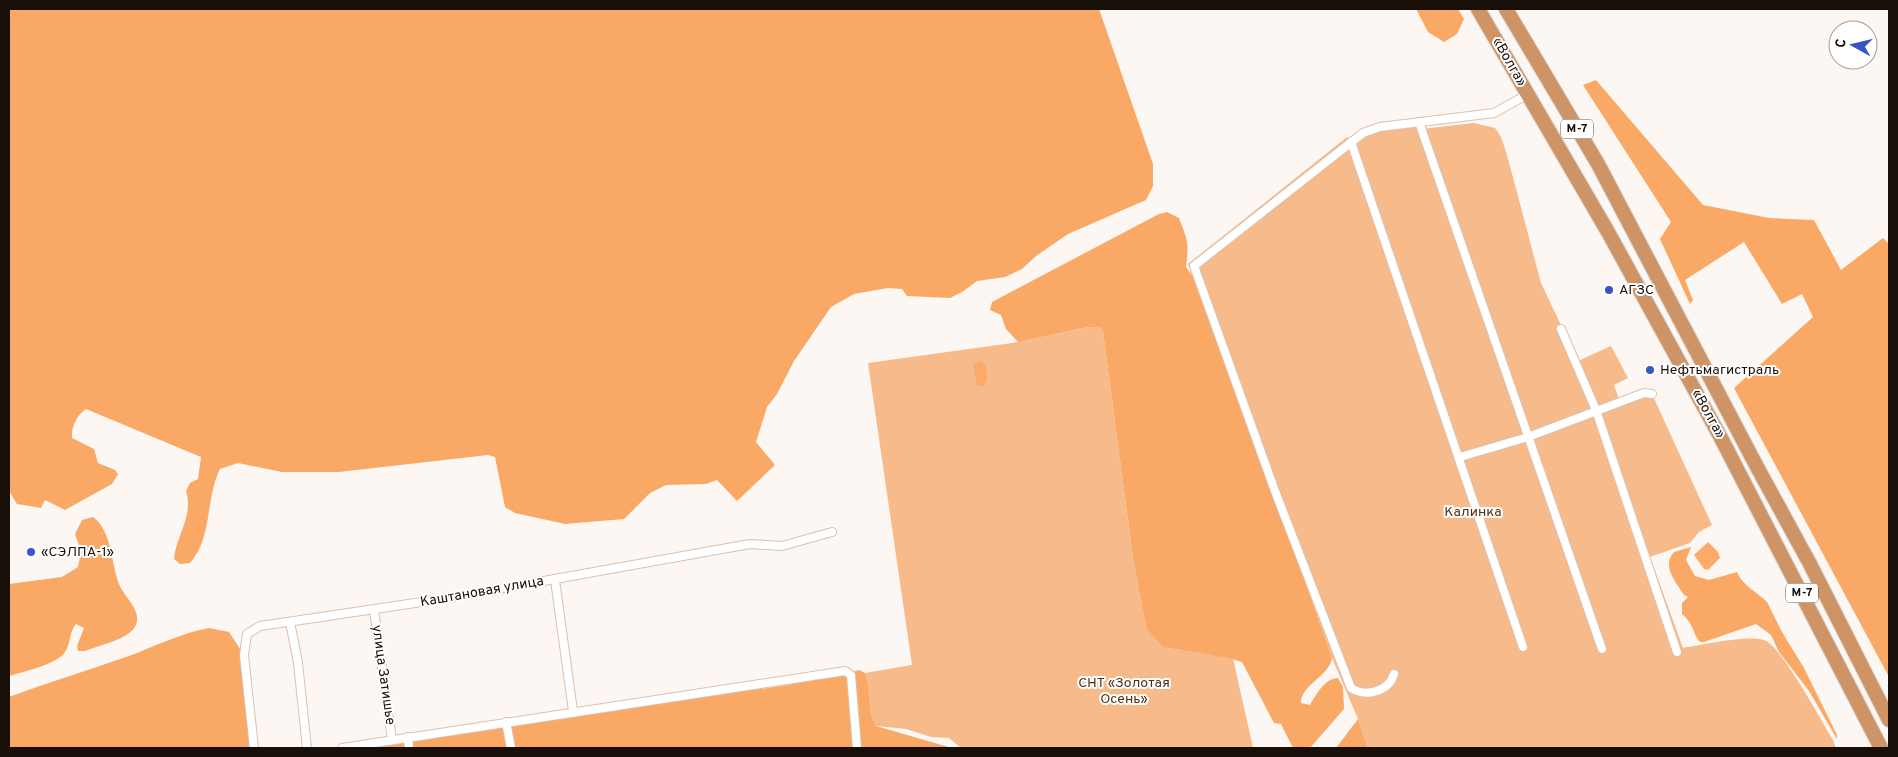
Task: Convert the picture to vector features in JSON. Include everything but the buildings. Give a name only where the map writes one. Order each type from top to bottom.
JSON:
[{"type":"highway","name":"«Волга»","points":[[1478,9],[1608,232],[1722,438],[1881,748]]},
{"type":"highway","name":"«Волга»","points":[[1506,9],[1598,164],[1756,466],[1810,564],[1889,720]]},
{"type":"street","points":[[1394,674],[1389,686],[1384,688],[1364,692],[1351,688],[1275,491],[1194,266],[1363,133],[1380,127],[1494,113],[1528,94]]},
{"type":"street","points":[[1419,122],[1602,649]]},
{"type":"street","points":[[1351,142],[1460,457],[1523,647]]},
{"type":"street","points":[[1561,329],[1596,410],[1677,652]]},
{"type":"street","points":[[1460,457],[1528,437],[1596,410],[1644,394],[1652,394]]},
{"type":"street","name":"Каштановая улица","points":[[254,748],[244,655],[245,639],[252,629],[260,626],[374,610],[555,580],[750,544],[782,546],[832,532]]},
{"type":"street","points":[[555,580],[573,711]]},
{"type":"street","name":"улица Затишье","points":[[374,610],[392,740]]},
{"type":"street","points":[[290,622],[298,663],[307,748]]},
{"type":"street","points":[[342,748],[573,711],[845,671],[851,675],[857,748]]},
{"type":"street","points":[[506,722],[510,748]]},
{"type":"street","points":[[408,737],[409,748]]},
{"type":"green space","name":"Калинка","points":[[1419,122],[1422,129],[1474,123],[1495,128],[1501,137],[1507,155],[1541,283],[1578,361],[1611,346],[1628,378],[1614,385],[1620,402],[1652,394],[1712,525],[1699,532],[1690,543],[1650,557],[1683,648],[1736,640],[1764,640],[1780,655],[1790,669],[1811,702],[1836,748],[1368,748],[1332,658],[1188,264],[1347,137],[1351,142],[1363,133]]},
{"type":"green space","name":"СНТ «Золотая Осень»","points":[[1095,326],[1100,327],[1103,332],[1133,558],[1146,628],[1168,648],[1233,658],[1253,748],[961,748],[949,738],[931,737],[906,729],[876,726],[871,714],[865,673],[912,665],[868,363],[1012,343]]},
{"type":"shaded area","points":[[9,9],[1099,9],[1153,164],[1153,186],[1146,200],[1068,234],[1036,256],[1022,269],[1005,277],[977,281],[950,298],[907,296],[902,289],[888,288],[854,294],[831,307],[794,361],[777,394],[767,407],[756,442],[775,465],[737,501],[717,480],[706,484],[666,485],[650,493],[624,519],[565,524],[515,513],[505,507],[495,457],[488,455],[339,472],[282,472],[238,463],[220,469],[212,493],[206,530],[202,542],[190,563],[180,564],[174,559],[188,509],[186,491],[190,483],[198,479],[201,457],[86,409],[75,422],[72,438],[94,449],[98,463],[115,470],[118,474],[112,484],[65,510],[45,500],[41,508],[17,504],[9,491]]},
{"type":"shaded area","points":[[1416,9],[1458,9],[1464,19],[1457,34],[1444,42],[1428,32]]},
{"type":"shaded area","points":[[1596,80],[1703,205],[1769,218],[1814,220],[1841,270],[1883,238],[1889,244],[1889,677],[1734,388],[1813,317],[1802,294],[1782,304],[1744,242],[1685,280],[1693,300],[1690,304],[1660,239],[1671,222],[1583,85]]},
{"type":"shaded area","points":[[1167,212],[1179,218],[1182,226],[1187,247],[1186,267],[1192,275],[1332,658],[1326,670],[1305,691],[1301,703],[1310,705],[1321,688],[1333,679],[1338,678],[1343,687],[1344,709],[1310,748],[1293,748],[1281,724],[1274,723],[1242,662],[1229,658],[1163,647],[1146,628],[1133,558],[1103,332],[1100,327],[1089,327],[1018,342],[1006,329],[1001,315],[990,310],[992,302],[1159,214]]},
{"type":"shaded area","points":[[980,361],[986,366],[987,378],[984,386],[977,385],[973,364]]},
{"type":"shaded area","points":[[93,517],[104,530],[119,584],[137,614],[136,625],[127,635],[85,651],[78,651],[77,646],[84,628],[76,624],[72,630],[67,649],[61,656],[40,667],[9,676],[9,584],[62,577],[78,567],[81,551],[75,534],[82,520]]},
{"type":"shaded area","points":[[1708,542],[1718,552],[1720,558],[1708,570],[1704,569],[1694,555]]},
{"type":"shaded area","points":[[1691,547],[1686,560],[1695,576],[1709,580],[1737,572],[1746,585],[1767,602],[1782,632],[1804,668],[1837,735],[1837,739],[1809,691],[1779,652],[1771,635],[1756,624],[1700,642],[1689,622],[1682,614],[1682,603],[1688,597],[1684,595],[1677,585],[1669,568],[1670,557],[1674,552]]},
{"type":"shaded area","points":[[209,628],[229,632],[240,649],[250,748],[9,748],[9,697],[129,656],[179,636]]},
{"type":"shaded area","points":[[859,670],[865,673],[871,714],[876,726],[952,748],[859,748],[853,672]]},
{"type":"shaded area","points":[[849,675],[855,748],[356,748],[645,704],[782,686]]},
{"type":"shaded area","points":[[1358,719],[1368,748],[1336,748]]},
{"type":"place","name":"АГЗС","points":[[1609,290]]},
{"type":"place","name":"Нефтьмагистраль","points":[[1650,370]]},
{"type":"place","name":"«СЭЛПА-1»","points":[[31,552]]}]
